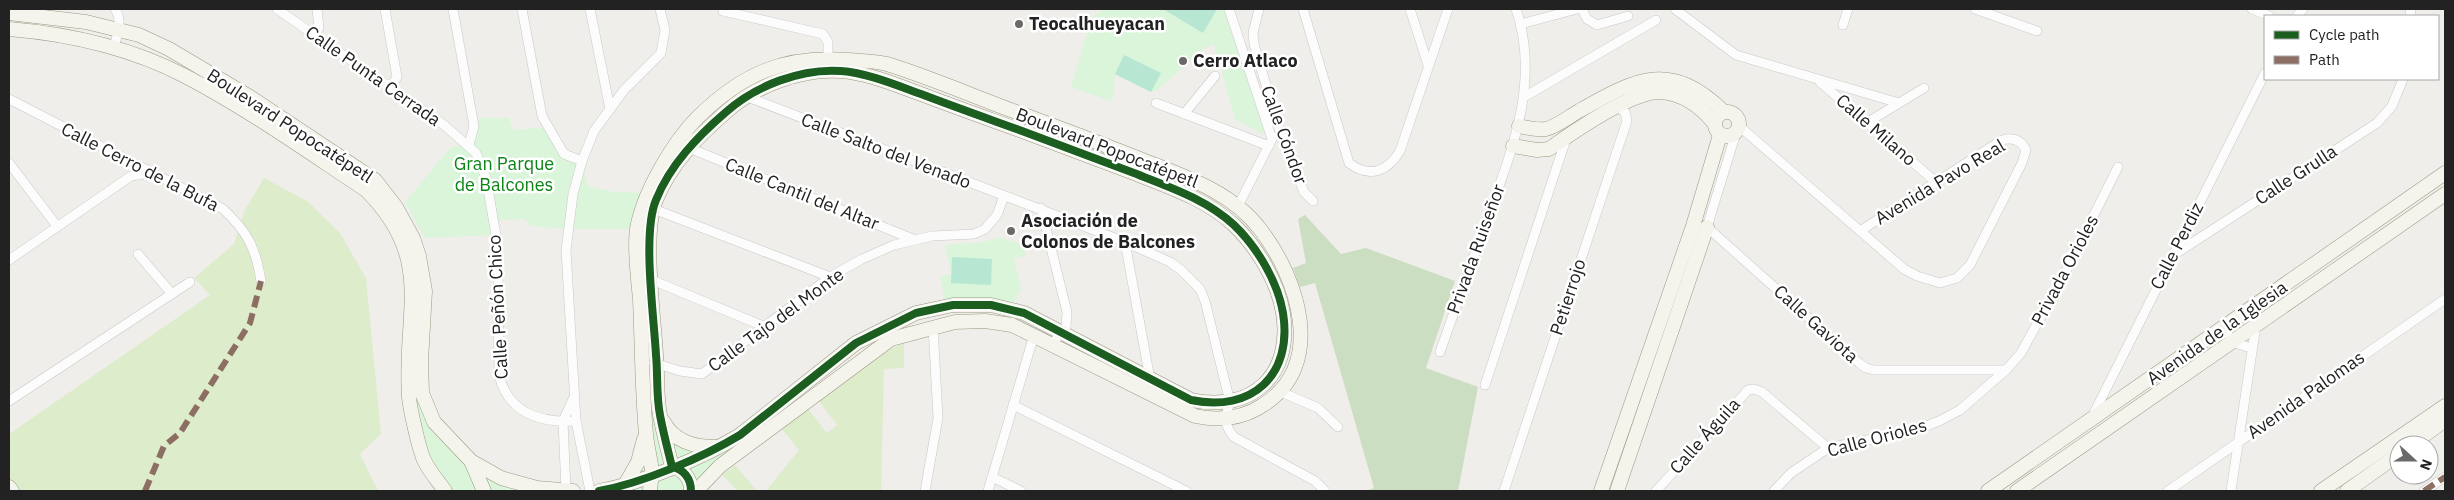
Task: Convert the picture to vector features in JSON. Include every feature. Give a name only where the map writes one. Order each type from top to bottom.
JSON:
[{"type":"street","points":[[113,48],[120,29],[116,9]]},
{"type":"street","name":"Calle Punta Cerrada","points":[[277,9],[382,84],[444,125],[469,145]]},
{"type":"street","points":[[309,31],[317,31],[319,28],[317,9]]},
{"type":"street","points":[[382,84],[393,84],[397,77],[385,9]]},
{"type":"street","points":[[453,9],[474,126],[469,145]]},
{"type":"street","points":[[522,9],[542,116],[564,154],[582,161]]},
{"type":"street","points":[[590,9],[610,109]]},
{"type":"street","points":[[590,491],[576,421],[574,397],[566,250],[573,194],[582,161],[594,131],[624,90],[661,52],[665,30],[660,9]]},
{"type":"street","points":[[1229,9],[1270,142]]},
{"type":"street","name":"Calle Cóndor","points":[[1259,9],[1253,38],[1278,126],[1304,192],[1312,201]]},
{"type":"street","points":[[1303,9],[1349,163],[1363,172],[1372,173],[1388,167],[1400,151],[1448,9]]},
{"type":"street","points":[[1410,9],[1428,65]]},
{"type":"street","name":"Privada Ruiseñor","points":[[1440,352],[1514,146],[1519,126],[1527,70],[1521,24],[1516,9]]},
{"type":"street","points":[[1521,24],[1577,9]]},
{"type":"street","points":[[1582,9],[1587,19],[1597,25],[1628,16]]},
{"type":"street","name":"Calle Milano","points":[[1676,9],[1736,56],[1899,103]]},
{"type":"street","points":[[1843,25],[1848,9]]},
{"type":"street","points":[[1975,9],[2037,31]]},
{"type":"street","points":[[2252,9],[2267,15]]},
{"type":"street","points":[[723,11],[823,34],[828,42],[828,58]]},
{"type":"street","name":"Boulevard Popocatépetl","points":[[9,13],[78,20],[139,35],[168,49],[250,97],[375,180],[387,193],[413,238],[423,275],[422,393],[434,422],[470,461],[515,488],[573,491]]},
{"type":"street","points":[[1524,97],[1656,20]]},
{"type":"street","name":"Boulevard Popocatépetl","points":[[9,29],[77,39],[113,48],[185,76],[284,136],[366,190],[386,213],[402,239],[412,274],[409,398],[423,459],[445,491]]},
{"type":"street","points":[[134,55],[139,35]]},
{"type":"street","name":"Boulevard Popocatépetl","points":[[599,491],[623,488],[720,447],[740,435],[856,343],[916,312],[953,306],[991,305],[1018,312],[1056,338],[1195,416],[1210,419],[1225,418],[1253,411],[1281,392],[1293,372],[1300,347],[1301,321],[1294,290],[1280,260],[1260,228],[1243,211],[1194,181],[1100,143],[883,63],[828,58],[788,63],[750,76],[721,95],[688,128],[653,182],[649,208],[649,236],[659,412],[672,467]]},
{"type":"street","name":"Boulevard Popocatépetl","points":[[650,491],[652,475],[646,434],[637,229],[649,208],[655,202],[675,165],[706,129],[745,97],[762,88],[809,72],[842,71],[892,84],[1087,154],[1187,194],[1216,210],[1235,226],[1252,246],[1272,280],[1282,310],[1284,330],[1279,361],[1268,381],[1246,397],[1230,402],[1210,404],[1191,400],[1150,378],[1056,338],[1034,335],[1014,326],[985,321],[955,322],[934,326],[891,339],[720,466],[696,491]]},
{"type":"street","name":"Calle Perdiz","points":[[2091,419],[2264,75]]},
{"type":"street","points":[[1184,114],[1215,76]]},
{"type":"street","name":"Calle Milano","points":[[1815,78],[1937,183]]},
{"type":"street","points":[[1519,126],[1547,129],[1629,84],[1644,80],[1671,80],[1687,84],[1711,99],[1724,112]]},
{"type":"street","name":"Calle Grulla","points":[[2172,256],[2377,123],[2392,106],[2404,80]]},
{"type":"street","points":[[737,84],[745,97]]},
{"type":"street","points":[[1868,122],[1924,88]]},
{"type":"street","points":[[1514,146],[1536,150],[1548,149],[1617,107],[1650,93],[1662,92],[1688,100],[1706,113],[1717,129],[1728,136],[1737,130]]},
{"type":"street","name":"Calle Salto del Venado","points":[[745,97],[1004,196],[1041,208],[1170,262],[1191,278],[1200,289],[1230,402]]},
{"type":"street","name":"Calle Cerro de la Bufa","points":[[9,99],[223,209],[237,222],[247,236],[257,256],[260,281]]},
{"type":"street","points":[[1156,104],[1270,142]]},
{"type":"street","name":"Petierrojo","points":[[1504,491],[1627,121],[1625,112],[1617,107]]},
{"type":"street","points":[[1601,491],[1693,226],[1719,114],[1724,112],[1733,113],[1737,117],[1737,130],[1707,227],[1617,491]]},
{"type":"street","points":[[1235,226],[1242,225],[1243,211],[1278,126]]},
{"type":"street","name":"Avenida Pavo Real","points":[[1737,130],[1904,269],[1917,276],[1940,283],[1956,278],[1970,265],[2022,163],[2026,150],[2022,143],[2016,139],[2002,140],[1860,231]]},
{"type":"street","points":[[1485,385],[1567,136]]},
{"type":"street","name":"Calle Peñón Chico","points":[[469,145],[476,153],[486,178],[496,235],[499,375],[502,388],[508,399],[527,413],[563,422],[576,421]]},
{"type":"street","name":"Calle Cantil del Altar","points":[[689,148],[915,240]]},
{"type":"street","points":[[9,163],[57,226]]},
{"type":"street","name":"Privada Orioles","points":[[2006,370],[2021,353],[2068,267],[2118,167]]},
{"type":"street","points":[[9,260],[131,176],[151,173]]},
{"type":"street","name":"Avenida de la Iglesia","points":[[1988,491],[2445,173]]},
{"type":"street","points":[[1187,194],[1194,181]]},
{"type":"street","name":"Avenida de la Iglesia","points":[[2017,491],[2445,194]]},
{"type":"street","name":"Calle Tajo del Monte","points":[[642,359],[693,374],[702,374],[830,277],[894,245],[932,236],[974,234],[985,229],[997,215],[1004,196]]},
{"type":"street","points":[[649,208],[830,277]]},
{"type":"street","points":[[1041,208],[1067,312],[1066,327],[1056,338]]},
{"type":"street","name":"Calle Gaviota","points":[[1707,227],[1866,368],[2006,370]]},
{"type":"street","points":[[1125,242],[1150,378]]},
{"type":"street","points":[[138,254],[172,294]]},
{"type":"street","points":[[652,280],[763,326]]},
{"type":"street","points":[[9,401],[190,282]]},
{"type":"street","name":"Avenida Palomas","points":[[2168,491],[2445,299]]},
{"type":"street","points":[[2231,491],[2236,444],[2256,325],[2249,310]]},
{"type":"street","points":[[1014,326],[1018,312]]},
{"type":"street","points":[[925,491],[938,418],[934,326]]},
{"type":"street","points":[[2224,328],[2232,342],[2251,348]]},
{"type":"street","points":[[988,491],[1034,335]]},
{"type":"street","name":"Calle Orioles","points":[[1774,491],[1791,473],[1828,448],[1916,430],[1939,421],[1960,410],[2006,370]]},
{"type":"street","name":"Calle Águila","points":[[1656,491],[1743,393],[1748,390],[1754,389],[1762,392],[1828,448]]},
{"type":"street","points":[[1281,392],[1318,408],[1338,427]]},
{"type":"street","points":[[566,491],[563,422],[574,397]]},
{"type":"street","points":[[1230,402],[1225,418],[1226,428],[1234,437],[1316,481],[1325,491]]},
{"type":"street","points":[[1012,405],[1186,491]]},
{"type":"street","points":[[2347,491],[2376,461],[2445,406]]},
{"type":"street","points":[[659,412],[669,431],[676,437],[703,447],[720,447]]},
{"type":"street","points":[[2425,435],[2445,420]]},
{"type":"street","points":[[623,488],[638,462],[646,434]]},
{"type":"street","points":[[2321,491],[2376,461],[2389,457]]},
{"type":"street","points":[[470,461],[484,491]]},
{"type":"street","points":[[672,467],[683,471],[689,481],[691,491]]},
{"type":"street","points":[[992,477],[1021,491]]},
{"type":"street","points":[[2424,491],[2445,477]]},
{"type":"street","points":[[9,487],[12,491]]},
{"type":"green space","points":[[1104,9],[1224,9],[1235,24],[1268,136],[1235,120],[1214,44],[1205,48],[1157,90],[1151,92],[1115,74],[1114,93],[1111,101],[1071,87],[1091,18]]},
{"type":"green space","points":[[1163,9],[1217,9],[1203,33]]},
{"type":"green space","points":[[1124,55],[1161,73],[1151,92],[1115,74]]},
{"type":"green space","name":"Gran Parque de Balcones","points":[[481,118],[509,118],[513,130],[548,127],[564,154],[582,161],[588,186],[614,192],[649,193],[637,229],[569,229],[531,226],[524,219],[499,220],[495,235],[425,238],[405,202],[451,147],[469,145],[474,126]]},
{"type":"green space","points":[[264,178],[307,201],[340,233],[366,278],[381,434],[360,454],[378,491],[9,491],[9,434],[210,295],[194,278],[234,244],[244,212]]},
{"type":"green space","points":[[1305,215],[1341,254],[1366,248],[1455,281],[1426,368],[1478,387],[1458,491],[1366,491],[1374,488],[1315,283],[1300,287],[1293,268],[1306,263],[1298,219]]},
{"type":"green space","points":[[998,237],[1024,245],[1026,256],[1014,258],[1021,288],[1008,315],[969,308],[947,311],[940,276],[951,274],[945,245],[984,242]]},
{"type":"green space","points":[[952,257],[992,259],[991,285],[951,283]]},
{"type":"green space","points":[[904,343],[904,368],[884,369],[881,491],[766,491],[799,450],[781,428],[807,408],[827,433],[837,425],[819,401],[868,359]]},
{"type":"green space","points":[[644,361],[656,367],[669,432],[703,448],[750,435],[695,491],[601,491],[615,488],[641,455]]},
{"type":"green space","points":[[411,372],[434,422],[471,461],[535,491],[445,491],[423,459]]},
{"type":"green space","points":[[735,465],[757,491],[738,491],[722,475]]},
{"type":"marked path","points":[[145,491],[164,446],[180,433],[250,323],[261,281]]},
{"type":"marked path","points":[[2424,491],[2445,477]]},
{"type":"cycle path","points":[[599,491],[634,482],[671,469],[690,461],[725,444],[740,435],[856,343],[916,313],[953,305],[991,305],[1024,313],[1191,400],[1213,403],[1233,401],[1250,395],[1264,385],[1274,371],[1281,355],[1284,335],[1283,313],[1276,289],[1258,254],[1234,225],[1211,208],[1174,189],[1036,136],[872,77],[851,72],[826,71],[810,72],[779,81],[751,94],[738,103],[715,122],[685,152],[662,187],[652,215],[649,254],[659,408],[672,467],[676,468],[680,470],[686,475],[690,482],[691,491]]},
{"type":"place","name":"Teocalhueyacan","points":[[1019,24]]},
{"type":"place","name":"Cerro Atlaco","points":[[1183,61]]},
{"type":"place","name":"Asociación de Colonos de Balcones","points":[[1011,231]]}]
